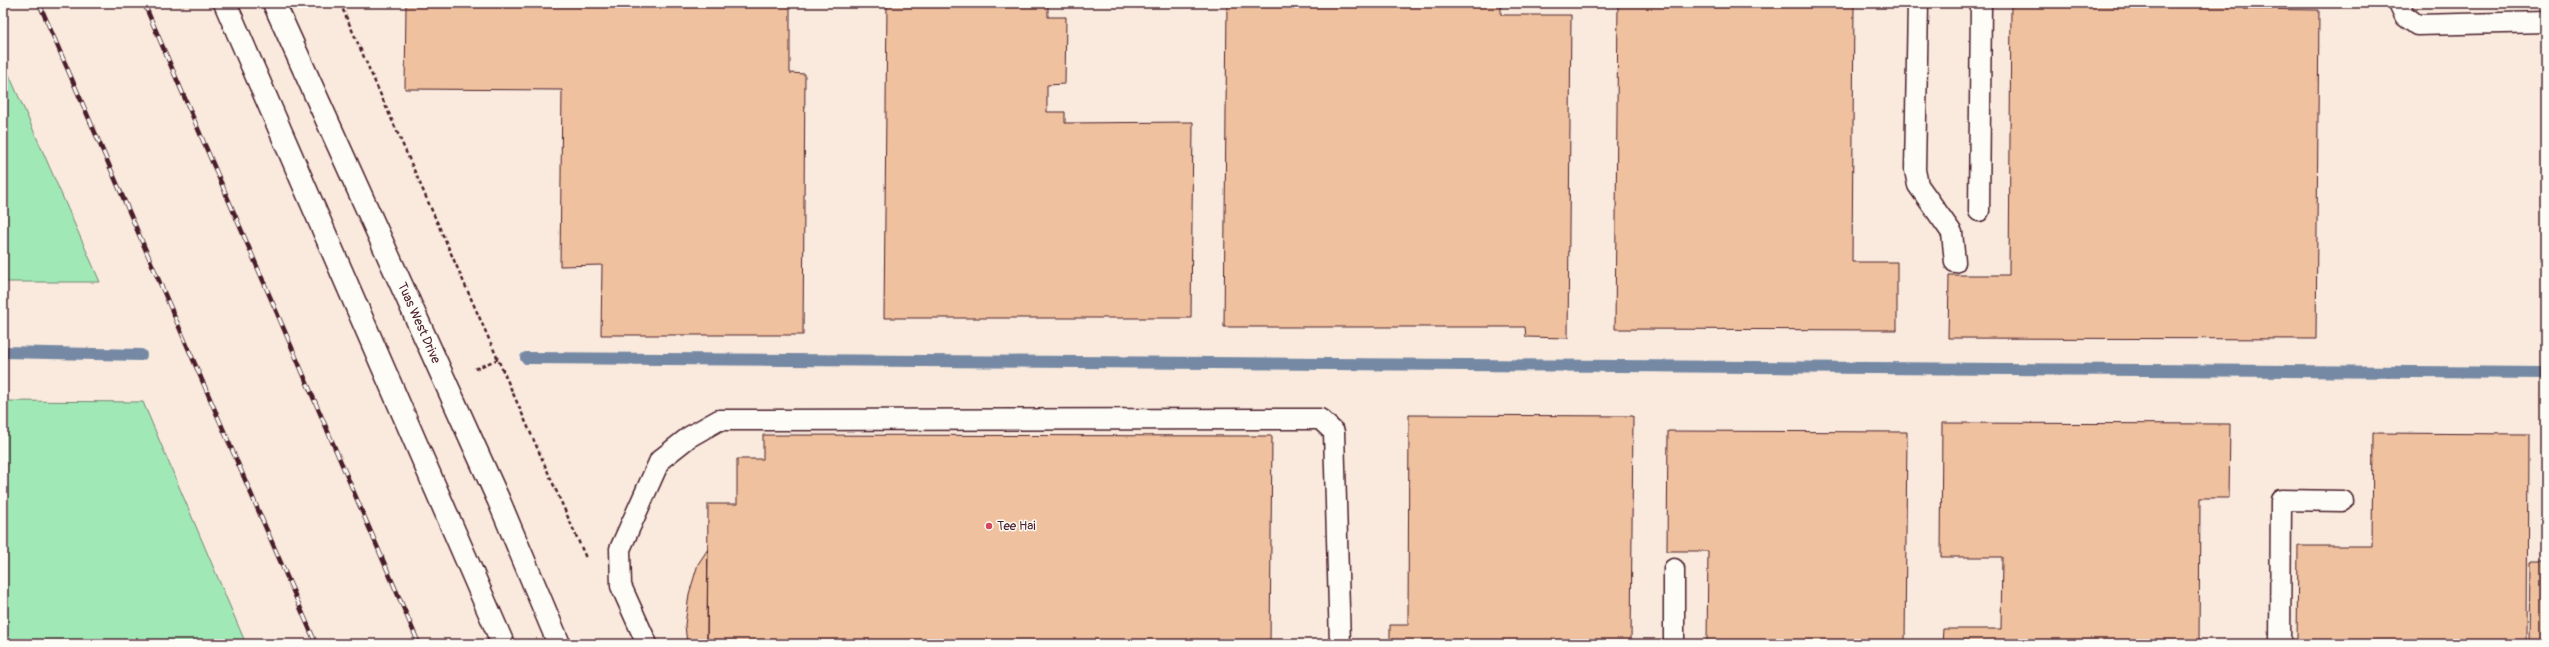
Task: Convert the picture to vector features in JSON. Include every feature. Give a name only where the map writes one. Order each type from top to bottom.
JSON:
[{"type":"main road","points":[[225,3],[503,644]]},
{"type":"main road","name":"Tuas West Drive","points":[[274,3],[496,494],[559,644]]},
{"type":"lane","points":[[1918,3],[1915,170],[1918,185],[1952,233],[1955,262]]},
{"type":"lane","points":[[1979,211],[1981,3]]},
{"type":"lane","points":[[2399,3],[2405,16],[2417,25],[2546,22]]},
{"type":"lane","points":[[647,644],[621,586],[620,549],[660,460],[689,437],[719,420],[1320,419],[1334,432],[1340,644]]},
{"type":"lane","points":[[2280,644],[2281,500],[2343,501]]},
{"type":"lane","points":[[1674,569],[1674,644]]},
{"type":"path","points":[[340,3],[588,564]]},
{"type":"green space","points":[[3,61],[100,282],[3,282]]},
{"type":"green space","points":[[3,401],[143,402],[246,644],[3,644]]},
{"type":"building","points":[[406,3],[790,3],[790,73],[805,74],[803,335],[601,335],[602,265],[560,266],[562,90],[405,89]]},
{"type":"building","points":[[887,3],[1048,3],[1048,17],[1066,17],[1065,84],[1047,85],[1047,112],[1065,112],[1065,123],[1193,122],[1191,318],[884,318]]},
{"type":"building","points":[[1227,3],[1501,3],[1501,15],[1571,15],[1568,338],[1526,337],[1525,327],[1224,327]]},
{"type":"building","points":[[1618,3],[1854,3],[1852,262],[1897,262],[1897,330],[1615,329]]},
{"type":"building","points":[[2011,3],[2244,3],[2244,9],[2319,10],[2316,339],[1948,338],[1949,275],[2009,275]]},
{"type":"building","points":[[1409,415],[1633,416],[1631,644],[1390,644],[1390,625],[1408,625]]},
{"type":"building","points":[[1942,423],[2230,424],[2229,498],[2200,498],[2199,644],[1942,644],[1943,629],[2001,629],[2002,557],[1941,557]]},
{"type":"building","points":[[1668,431],[1907,432],[1905,644],[1707,644],[1708,551],[1667,551]]},
{"type":"building","points":[[2373,433],[2528,434],[2527,644],[2297,644],[2298,546],[2372,546]]},
{"type":"building","name":"Tee Hai","points":[[763,435],[1272,436],[1270,644],[707,644],[708,504],[737,504],[737,459],[763,459]]},
{"type":"building","points":[[708,549],[707,644],[687,644],[685,625],[689,594],[698,564]]},
{"type":"building","points":[[2531,561],[2546,561],[2546,644],[2530,644]]},
{"type":"waterway","points":[[3,352],[141,355]]},
{"type":"waterway","points":[[526,358],[2546,373]]},
{"type":"railway","points":[[39,3],[316,644]]},
{"type":"railway","points":[[144,3],[419,644]]},
{"type":"place","name":"Tee Hai","points":[[989,526]]}]
